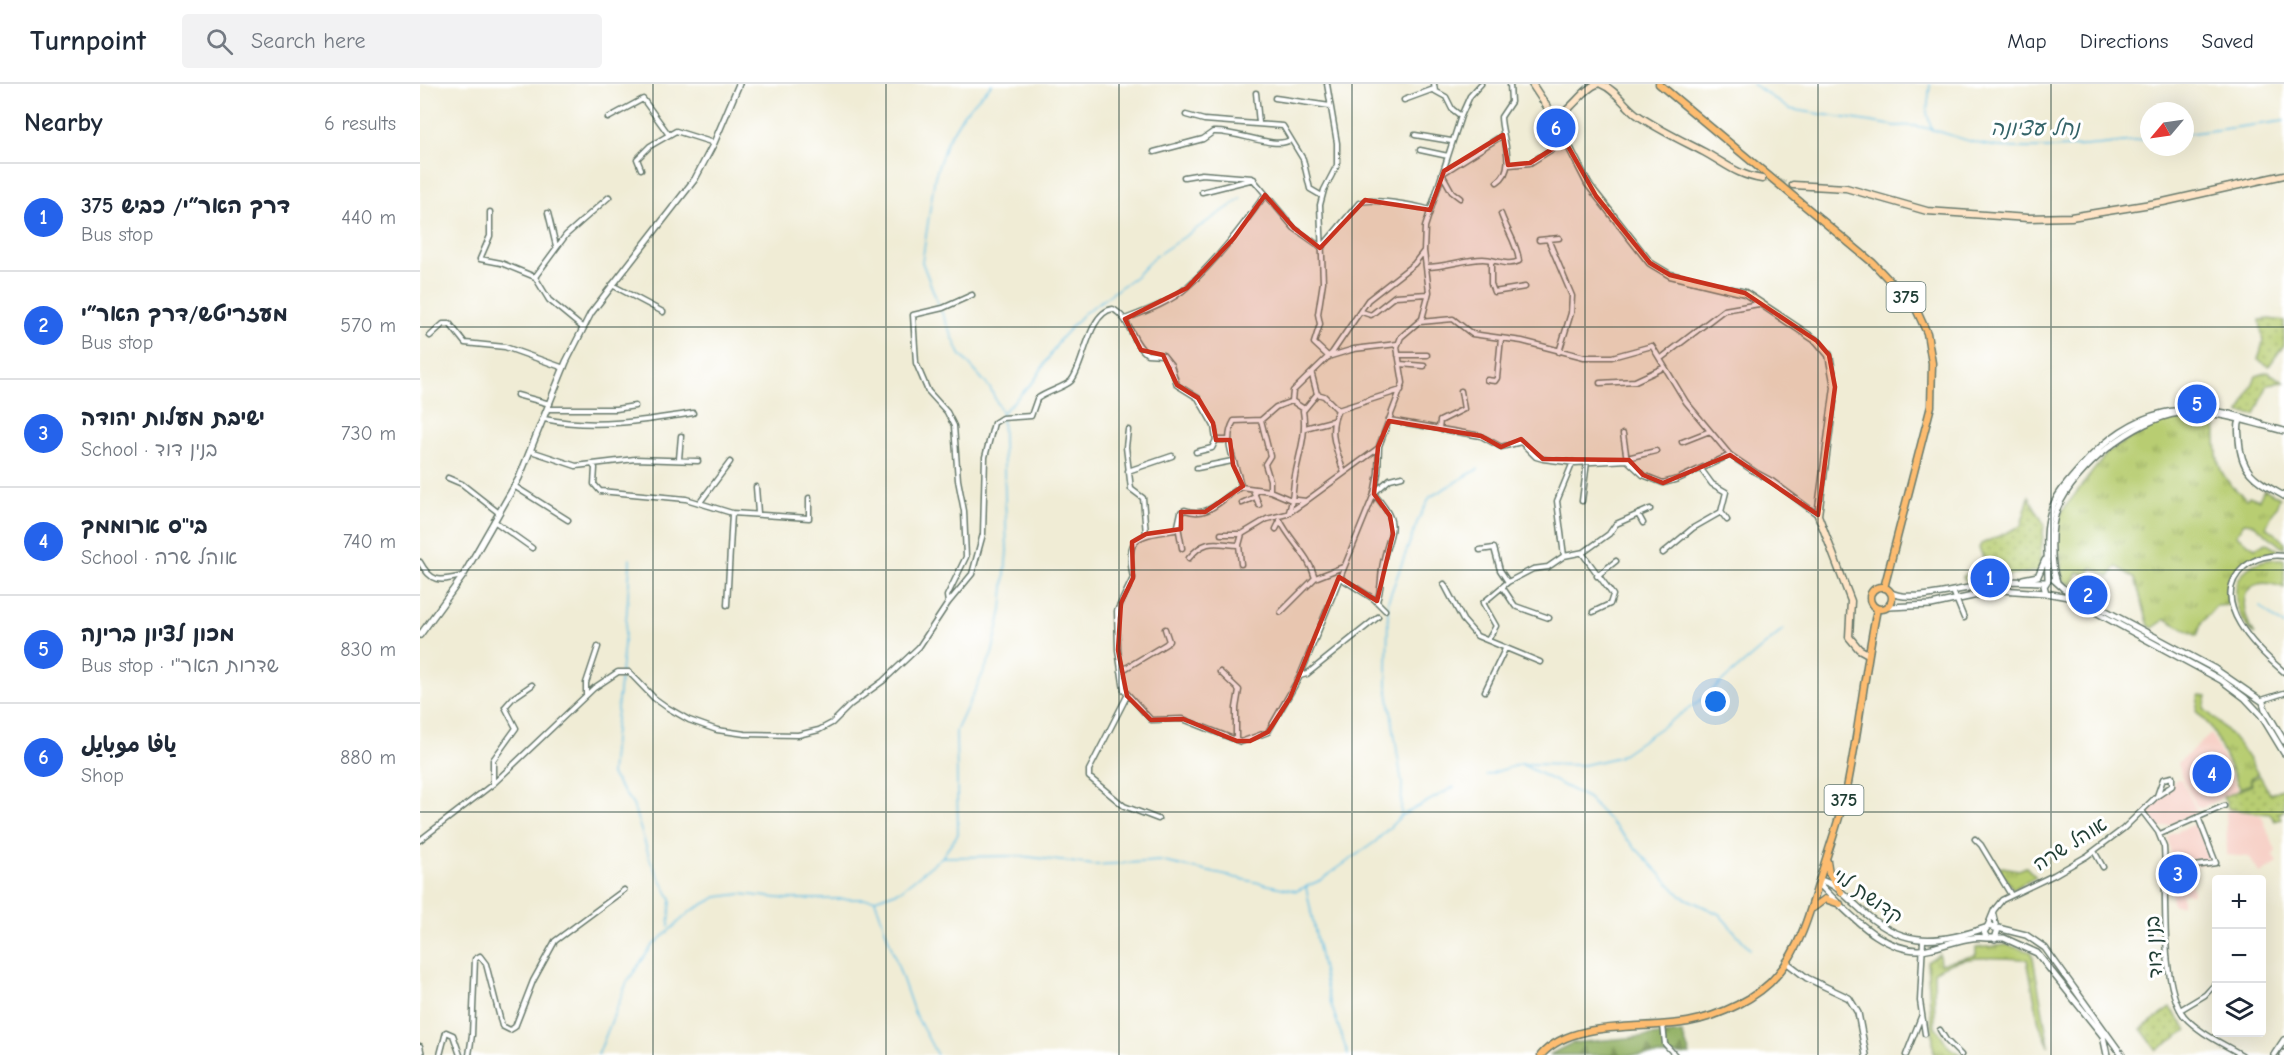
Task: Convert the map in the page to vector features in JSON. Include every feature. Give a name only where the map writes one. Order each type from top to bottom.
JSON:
[{"type":"main road","points":[[1532,84],[1555,118],[1565,141],[1596,196],[1629,233],[1650,263],[1670,274],[1745,292],[1817,341],[1828,355],[1832,365],[1834,387],[1818,515],[1851,601],[1849,637],[1859,649],[1868,654]]},
{"type":"main road","points":[[1555,118],[1568,112],[1591,86],[1599,84],[1614,92],[1630,110],[1648,123],[1708,154],[1737,173],[1762,179]]},
{"type":"main road","name":"375","points":[[1659,84],[1873,263],[1916,309],[1927,333],[1932,363],[1931,406],[1884,588]]},
{"type":"main road","points":[[1793,185],[1846,189],[1927,211],[2028,218],[2071,217],[2163,202],[2284,175]]},
{"type":"main road","points":[[1876,588],[1884,588],[1890,592],[1892,600],[1889,607],[1877,609],[1870,601],[1871,594],[1876,588]]},
{"type":"main road","name":"375","points":[[1541,1055],[1564,1037],[1586,1031],[1663,1025],[1701,1019],[1728,1008],[1766,987],[1786,962],[1809,913],[1847,787],[1877,609]]},
{"type":"main road","points":[[1828,854],[1829,873],[1842,892]]},
{"type":"main road","points":[[1809,913],[1818,902],[1825,899],[1840,904]]},
{"type":"street","points":[[420,635],[463,576],[514,486],[583,328],[612,285],[695,178],[714,143],[740,84]]},
{"type":"street","points":[[1327,84],[1337,165],[1322,196],[1323,282],[1318,314],[1320,324],[1314,343],[1329,357]]},
{"type":"street","points":[[1329,357],[1354,350],[1398,344],[1420,322],[1428,294],[1424,232],[1451,141],[1470,96],[1481,84]]},
{"type":"street","points":[[1497,182],[1504,176],[1508,161],[1501,117],[1511,102],[1510,84]]},
{"type":"street","points":[[1404,100],[1434,86],[1446,97],[1452,109],[1461,116]]},
{"type":"street","points":[[1256,93],[1259,123]]},
{"type":"street","points":[[1275,98],[1330,106]]},
{"type":"street","points":[[608,118],[643,99],[669,135]]},
{"type":"street","points":[[1186,115],[1204,120],[1283,126],[1303,159],[1310,189],[1322,196]]},
{"type":"street","points":[[641,169],[637,159],[650,146],[676,131],[714,143]]},
{"type":"street","points":[[1154,152],[1203,139],[1213,132],[1256,137],[1272,144],[1290,140]]},
{"type":"street","points":[[1415,135],[1451,141]]},
{"type":"street","points":[[1442,173],[1503,135]]},
{"type":"street","points":[[1508,161],[1510,165],[1527,164],[1565,141]]},
{"type":"street","points":[[1420,150],[1448,156]]},
{"type":"street","points":[[1442,173],[1452,192],[1460,198]]},
{"type":"street","points":[[1184,177],[1202,174],[1238,175],[1254,179],[1294,228],[1321,247]]},
{"type":"street","points":[[1202,192],[1254,179]]},
{"type":"street","points":[[1125,319],[1187,288],[1234,238],[1265,195]]},
{"type":"street","points":[[535,277],[556,246],[609,197]]},
{"type":"street","points":[[1321,247],[1359,203],[1365,200],[1390,205],[1407,204],[1430,210]]},
{"type":"street","points":[[490,212],[490,236],[480,259],[501,263],[535,277],[549,300],[583,328]]},
{"type":"street","points":[[548,213],[549,225],[556,246]]},
{"type":"street","points":[[1426,267],[1442,267],[1477,260],[1510,264],[1519,261],[1516,243],[1507,231],[1501,214]]},
{"type":"street","points":[[1539,240],[1559,238]]},
{"type":"street","points":[[1548,239],[1572,296],[1571,314],[1559,352]]},
{"type":"street","points":[[1292,402],[1293,391],[1329,357],[1370,298],[1414,264],[1424,251]]},
{"type":"street","points":[[1491,261],[1491,284],[1494,292],[1525,287]]},
{"type":"street","points":[[612,285],[663,312]]},
{"type":"street","points":[[1362,312],[1371,315],[1398,296],[1428,294]]},
{"type":"street","points":[[948,603],[947,596],[966,557],[964,511],[958,480],[954,426],[947,412],[928,391],[916,363],[913,315],[943,308],[972,295]]},
{"type":"street","points":[[1660,358],[1724,310],[1763,303]]},
{"type":"street","points":[[420,840],[493,784],[603,681],[625,670],[659,702],[699,724],[745,734],[798,735],[819,730],[883,681],[919,647],[948,603],[972,574],[983,534],[985,457],[994,423],[1002,418],[1031,416],[1038,399],[1071,381],[1096,322],[1104,311],[1113,309],[1125,319],[1141,350],[1147,354],[1163,356],[1171,365],[1177,385],[1198,398],[1213,423],[1216,440],[1212,448],[1196,452]]},
{"type":"street","points":[[1420,322],[1453,319],[1472,334],[1501,338],[1559,352],[1604,358],[1649,346],[1654,348],[1663,368],[1730,455],[1772,481],[1818,515]]},
{"type":"street","points":[[430,336],[443,324],[450,324],[465,343],[505,347],[564,368]]},
{"type":"street","points":[[1487,380],[1496,381],[1497,378],[1501,338]]},
{"type":"street","points":[[1178,526],[1175,530],[1146,534],[1132,542],[1129,548],[1129,564],[1133,578],[1117,611],[1121,670],[1127,696],[1151,720],[1183,719],[1213,729],[1236,741],[1250,741],[1268,732],[1300,676],[1374,494],[1378,473],[1378,449],[1401,390],[1403,378],[1398,344]]},
{"type":"street","points":[[1398,355],[1427,355]]},
{"type":"street","points":[[1400,364],[1424,366]]},
{"type":"street","points":[[1600,383],[1635,381],[1663,368]]},
{"type":"street","points":[[1312,375],[1317,394]]},
{"type":"street","points":[[1344,473],[1331,436],[1332,421],[1338,410],[1401,390]]},
{"type":"street","points":[[1439,429],[1440,421],[1464,409],[1461,391]]},
{"type":"street","points":[[1289,512],[1294,500],[1295,478],[1305,428],[1304,409],[1317,394]]},
{"type":"street","points":[[1317,394],[1324,396],[1338,410]]},
{"type":"street","points":[[517,395],[549,406],[616,409],[635,406]]},
{"type":"street","points":[[1241,487],[1232,461],[1229,440],[1234,421],[1261,420],[1276,407],[1292,402],[1304,409]]},
{"type":"street","points":[[1890,592],[1898,595],[1920,595],[2038,576],[2044,567],[2049,517],[2058,495],[2092,455],[2118,433],[2154,414],[2178,409],[2200,408],[2284,431]]},
{"type":"street","points":[[2053,595],[2058,590],[2053,538],[2056,511],[2069,490],[2103,452],[2133,430],[2168,415],[2199,412],[2242,420]]},
{"type":"street","points":[[544,419],[576,424],[629,423],[693,413]]},
{"type":"street","points":[[1261,420],[1270,456],[1265,464],[1270,480],[1270,491]]},
{"type":"street","points":[[1389,420],[1485,437],[1501,447],[1521,442],[1539,459],[1587,462],[1615,458],[1627,459],[1656,451]]},
{"type":"street","points":[[2242,420],[2239,453],[2250,473],[2284,496]]},
{"type":"street","points":[[1305,428],[1332,421]]},
{"type":"street","points":[[1128,430],[1128,471],[1131,489],[1143,498],[1146,534]]},
{"type":"street","points":[[1682,442],[1710,431]]},
{"type":"street","points":[[1623,434],[1627,459],[1643,475],[1663,483],[1701,470],[1730,455]]},
{"type":"street","points":[[679,459],[681,436]]},
{"type":"street","points":[[1216,440],[1229,440]]},
{"type":"street","points":[[1221,534],[1242,534],[1264,520],[1284,515],[1378,449]]},
{"type":"street","points":[[531,451],[573,465],[620,460],[698,461]]},
{"type":"street","points":[[1128,471],[1172,456]]},
{"type":"street","points":[[1197,468],[1232,461]]},
{"type":"street","points":[[701,501],[730,462]]},
{"type":"street","points":[[1564,556],[1557,501],[1574,462]]},
{"type":"street","points":[[1582,501],[1587,462]]},
{"type":"street","points":[[591,464],[595,468],[594,484],[600,491],[661,495],[701,501],[732,513],[809,518],[809,498]]},
{"type":"street","points":[[1663,553],[1693,528],[1721,512],[1726,492],[1714,486],[1701,470]]},
{"type":"street","points":[[1374,494],[1390,479],[1402,476]]},
{"type":"street","points":[[448,478],[462,484],[499,513]]},
{"type":"street","points":[[514,486],[568,520]]},
{"type":"street","points":[[1182,548],[1178,526],[1181,512],[1185,510],[1198,514],[1206,512],[1241,487],[1270,491],[1294,500],[1306,501]]},
{"type":"street","points":[[756,488],[758,513]]},
{"type":"street","points":[[1253,490],[1259,505]]},
{"type":"street","points":[[1374,494],[1393,524],[1393,534],[1383,561],[1377,601]]},
{"type":"street","points":[[1242,503],[1255,496]]},
{"type":"street","points":[[1488,640],[1496,626],[1482,603],[1508,582],[1533,569],[1548,567],[1564,556],[1582,553],[1613,533],[1614,525],[1650,509]]},
{"type":"street","points":[[1721,512],[1727,520]]},
{"type":"street","points":[[727,605],[732,513]]},
{"type":"street","points":[[1638,513],[1643,523]]},
{"type":"street","points":[[1276,529],[1284,515]]},
{"type":"street","points":[[1280,520],[1286,532],[1309,561],[1315,578]]},
{"type":"street","points":[[494,521],[532,548]]},
{"type":"street","points":[[1241,564],[1239,545],[1242,534]]},
{"type":"street","points":[[1190,558],[1201,547],[1216,542],[1239,545]]},
{"type":"street","points":[[2046,593],[2044,589],[2047,581],[2047,544]]},
{"type":"street","points":[[1480,550],[1494,548],[1500,570],[1508,582]]},
{"type":"street","points":[[1582,553],[1612,593],[1613,599],[1603,609],[1593,612]]},
{"type":"street","points":[[2284,556],[2268,556],[2252,561],[2236,577],[2232,603],[2244,631],[2284,672]]},
{"type":"street","points":[[1597,576],[1616,561]]},
{"type":"street","points":[[420,562],[427,574],[435,579],[463,576]]},
{"type":"street","points":[[1281,612],[1315,578],[1343,567]]},
{"type":"street","points":[[1339,578],[1377,601],[1385,610]]},
{"type":"street","points":[[2011,581],[2057,582],[2063,588],[2215,669],[2260,700],[2284,741]]},
{"type":"street","points":[[1444,584],[1468,627],[1479,637],[1540,662]]},
{"type":"street","points":[[1503,588],[1515,606],[1549,618]]},
{"type":"street","points":[[1953,589],[1955,600],[1964,618]]},
{"type":"street","points":[[1889,607],[1921,606],[2001,590],[2068,597],[2212,674],[2245,698],[2263,718],[2284,753]]},
{"type":"street","points":[[1300,676],[1307,674],[1378,617]]},
{"type":"street","points":[[1121,670],[1166,644],[1168,641],[1165,629]]},
{"type":"street","points":[[586,696],[588,674],[598,647]]},
{"type":"street","points":[[1485,692],[1505,649]]},
{"type":"street","points":[[1220,672],[1239,690],[1236,708],[1236,741]]},
{"type":"street","points":[[493,784],[491,770],[493,760],[516,728],[505,707],[513,698],[532,685]]},
{"type":"street","points":[[2254,710],[2260,700],[2284,693]]},
{"type":"street","points":[[1127,696],[1089,770],[1089,777],[1124,806],[1158,819]]},
{"type":"street","points":[[2254,710],[2265,707],[2270,698]]},
{"type":"street","name":"אוהל שרה","points":[[1986,927],[1994,910],[2011,895],[2054,875],[2094,851],[2157,796],[2172,786],[2172,777],[2163,779],[2157,796]]},
{"type":"street","points":[[2160,834],[2224,806]]},
{"type":"street","name":"בנין דוד","points":[[2142,811],[2160,834],[2164,847],[2169,976],[2180,1010],[2195,1026],[2242,1055]]},
{"type":"street","points":[[2166,870],[2216,862],[2198,817]]},
{"type":"street","points":[[1975,839],[2011,895]]},
{"type":"street","points":[[2094,851],[2103,867]]},
{"type":"street","name":"קדושת לוי","points":[[1819,880],[1842,892],[1884,929],[1907,939],[1923,941],[1986,927],[1996,927]]},
{"type":"street","name":"קדושת לוי","points":[[1819,880],[1822,887],[1879,937],[1905,948],[1922,950],[1976,938],[1995,939]]},
{"type":"street","points":[[469,1055],[475,959],[480,957],[486,964],[502,1026],[510,1030],[515,1027],[533,981],[555,940],[624,890]]},
{"type":"street","points":[[1994,910],[1996,927],[1999,932],[1995,939],[2015,941],[2037,953],[2103,1036],[2106,1053]]},
{"type":"street","points":[[1986,927],[1987,938]]},
{"type":"street","points":[[1996,927],[2026,935],[2045,948],[2120,1052]]},
{"type":"street","points":[[1923,941],[1922,1016],[1925,1034]]},
{"type":"street","points":[[1786,962],[1807,978],[1849,998],[1858,1013],[1866,1055]]},
{"type":"street","points":[[2180,1010],[2212,989]]},
{"type":"street","points":[[1906,1055],[1922,1016]]},
{"type":"street","points":[[1663,1025],[1665,1044],[1675,1055]]},
{"type":"street","points":[[1940,1030],[1946,1040],[1961,1055]]},
{"type":"street","points":[[440,1055],[446,1032],[453,1035],[460,1055]]},
{"type":"street","points":[[2274,1055],[2284,1040]]},
{"type":"street","points":[[420,1046],[422,1055]]},
{"type":"street","points":[[2106,1053],[2112,1047],[2120,1052]]},
{"type":"highlighted area","points":[[1503,135],[1508,165],[1530,163],[1565,141],[1596,196],[1650,263],[1670,275],[1745,293],[1817,341],[1829,355],[1835,387],[1818,515],[1730,455],[1663,483],[1643,475],[1629,460],[1543,459],[1521,439],[1501,447],[1481,436],[1389,421],[1378,447],[1374,494],[1390,516],[1393,534],[1377,601],[1339,577],[1290,698],[1268,732],[1250,741],[1237,741],[1183,719],[1151,720],[1127,696],[1118,650],[1121,603],[1133,578],[1132,542],[1146,534],[1181,529],[1181,512],[1205,512],[1243,486],[1233,465],[1230,440],[1216,440],[1213,423],[1198,398],[1177,385],[1163,355],[1141,350],[1125,319],[1187,288],[1234,238],[1265,195],[1294,228],[1320,248],[1365,200],[1430,210],[1444,171]]},
{"type":"shaded area","points":[[2211,734],[2238,789],[2202,808],[2197,807],[2183,780],[2178,763]]},
{"type":"shaded area","points":[[2177,779],[2181,779],[2198,813],[2159,829],[2145,811]]},
{"type":"shaded area","points":[[2226,811],[2261,815],[2276,851],[2273,855],[2278,863],[2260,874],[2249,857],[2227,855]]},
{"type":"shaded area","points":[[2195,824],[2212,860],[2208,864],[2172,866],[2168,838],[2170,834]]},
{"type":"shaded area","points":[[2190,870],[2193,894],[2182,894],[2182,905],[2172,905],[2171,872]]},
{"type":"green space","points":[[2260,320],[2284,321],[2284,345],[2269,366],[2258,360],[2263,342]]},
{"type":"green space","points":[[2268,372],[2284,382],[2268,384],[2255,415],[2240,413],[2256,376]]},
{"type":"green space","points":[[2202,416],[2215,419],[2219,465],[2222,473],[2236,490],[2247,499],[2249,496],[2259,500],[2264,489],[2280,498],[2266,527],[2284,541],[2284,549],[2254,524],[2244,523],[2236,535],[2255,548],[2266,542],[2283,553],[2261,555],[2241,565],[2229,582],[2228,605],[2216,606],[2202,622],[2197,636],[2166,619],[2153,628],[2149,626],[2135,579],[2116,566],[2110,577],[2092,567],[2088,576],[2078,572],[2072,585],[2062,580],[2058,527],[2062,511],[2107,453],[2154,423],[2178,417]]},
{"type":"green space","points":[[2029,497],[2044,524],[2039,571],[1967,582],[1963,577],[1985,562],[1979,548],[1981,544],[2021,526]]},
{"type":"green space","points":[[2274,559],[2284,559],[2284,588],[2259,584],[2251,587],[2244,602],[2245,612],[2255,635],[2239,612],[2236,602],[2237,584],[2241,575],[2248,568]]},
{"type":"green space","points":[[2199,695],[2207,696],[2204,709],[2234,739],[2258,774],[2250,778],[2251,784],[2240,788],[2211,727],[2196,711]]},
{"type":"green space","points":[[2260,776],[2270,794],[2283,788],[2284,811],[2279,813],[2282,819],[2275,821],[2270,814],[2229,809],[2223,797],[2252,785],[2251,779]]},
{"type":"green space","points":[[1997,866],[2019,870],[2026,867],[2036,877],[2013,889]]},
{"type":"green space","points":[[2007,945],[2032,952],[2049,1046],[2039,1023],[2027,959],[1979,958],[1956,962],[1934,972],[1935,1026],[1949,1047],[1961,1055],[1934,1055],[1927,962],[1939,954],[1940,964],[1976,955],[1976,948]]},
{"type":"green space","points":[[2170,1008],[2187,1030],[2157,1050],[2141,1029]]},
{"type":"green space","points":[[1682,1033],[1690,1055],[1549,1055],[1572,1043]]},
{"type":"waterway","points":[[939,306],[922,262],[935,176],[947,141],[964,113],[992,84]]},
{"type":"waterway","name":"נחל עציונה","points":[[1753,84],[1789,109],[1896,126],[1908,125],[1930,129],[1986,145],[2046,148],[2140,140]]},
{"type":"waterway","points":[[1930,84],[1927,113],[1932,130]]},
{"type":"waterway","name":"נחל עציונה","points":[[2194,133],[2284,121]]},
{"type":"waterway","points":[[1003,412],[1034,381],[1061,338],[1083,314],[1136,276],[1154,257],[1241,199]]},
{"type":"waterway","points":[[598,1055],[627,982],[652,946],[691,911],[717,897],[741,894],[787,899],[875,899],[901,890],[942,857],[958,834],[956,731],[992,654],[1002,610],[1007,551],[1002,413],[990,388],[960,354],[941,311]]},
{"type":"waterway","points":[[1401,815],[1402,784],[1387,685],[1388,601],[1418,520],[1430,497],[1478,469]]},
{"type":"waterway","points":[[630,559],[611,775],[633,805],[651,862],[671,899],[669,926]]},
{"type":"waterway","points":[[2260,607],[2284,626]]},
{"type":"waterway","points":[[1486,775],[1521,764],[1584,765],[1618,757],[1697,703],[1784,629]]},
{"type":"waterway","points":[[1523,765],[1588,798],[1681,896],[1719,914],[1750,949]]},
{"type":"waterway","points":[[943,857],[1021,856],[1094,865],[1160,861],[1296,891],[1321,880],[1375,842],[1401,816],[1454,787]]},
{"type":"waterway","points":[[1306,887],[1328,995],[1348,1055]]},
{"type":"waterway","points":[[875,900],[914,1012],[937,1055]]},
{"type":"tunnel","points":[[1762,179],[1793,185]]},
{"type":"place","name":"يافا موبايل","points":[[1556,128]]},
{"type":"place","name":"מכון לציון ברינה","points":[[2197,404]]},
{"type":"place","name":"דרך האר״י/ כביש 375","points":[[1990,578]]},
{"type":"place","name":"מעזריטש/דרך האר״י","points":[[2088,595]]},
{"type":"place","name":"בי\"ס ארוממך","points":[[2212,774]]},
{"type":"place","name":"ישיבת מעלות יהודה","points":[[2178,874]]}]
